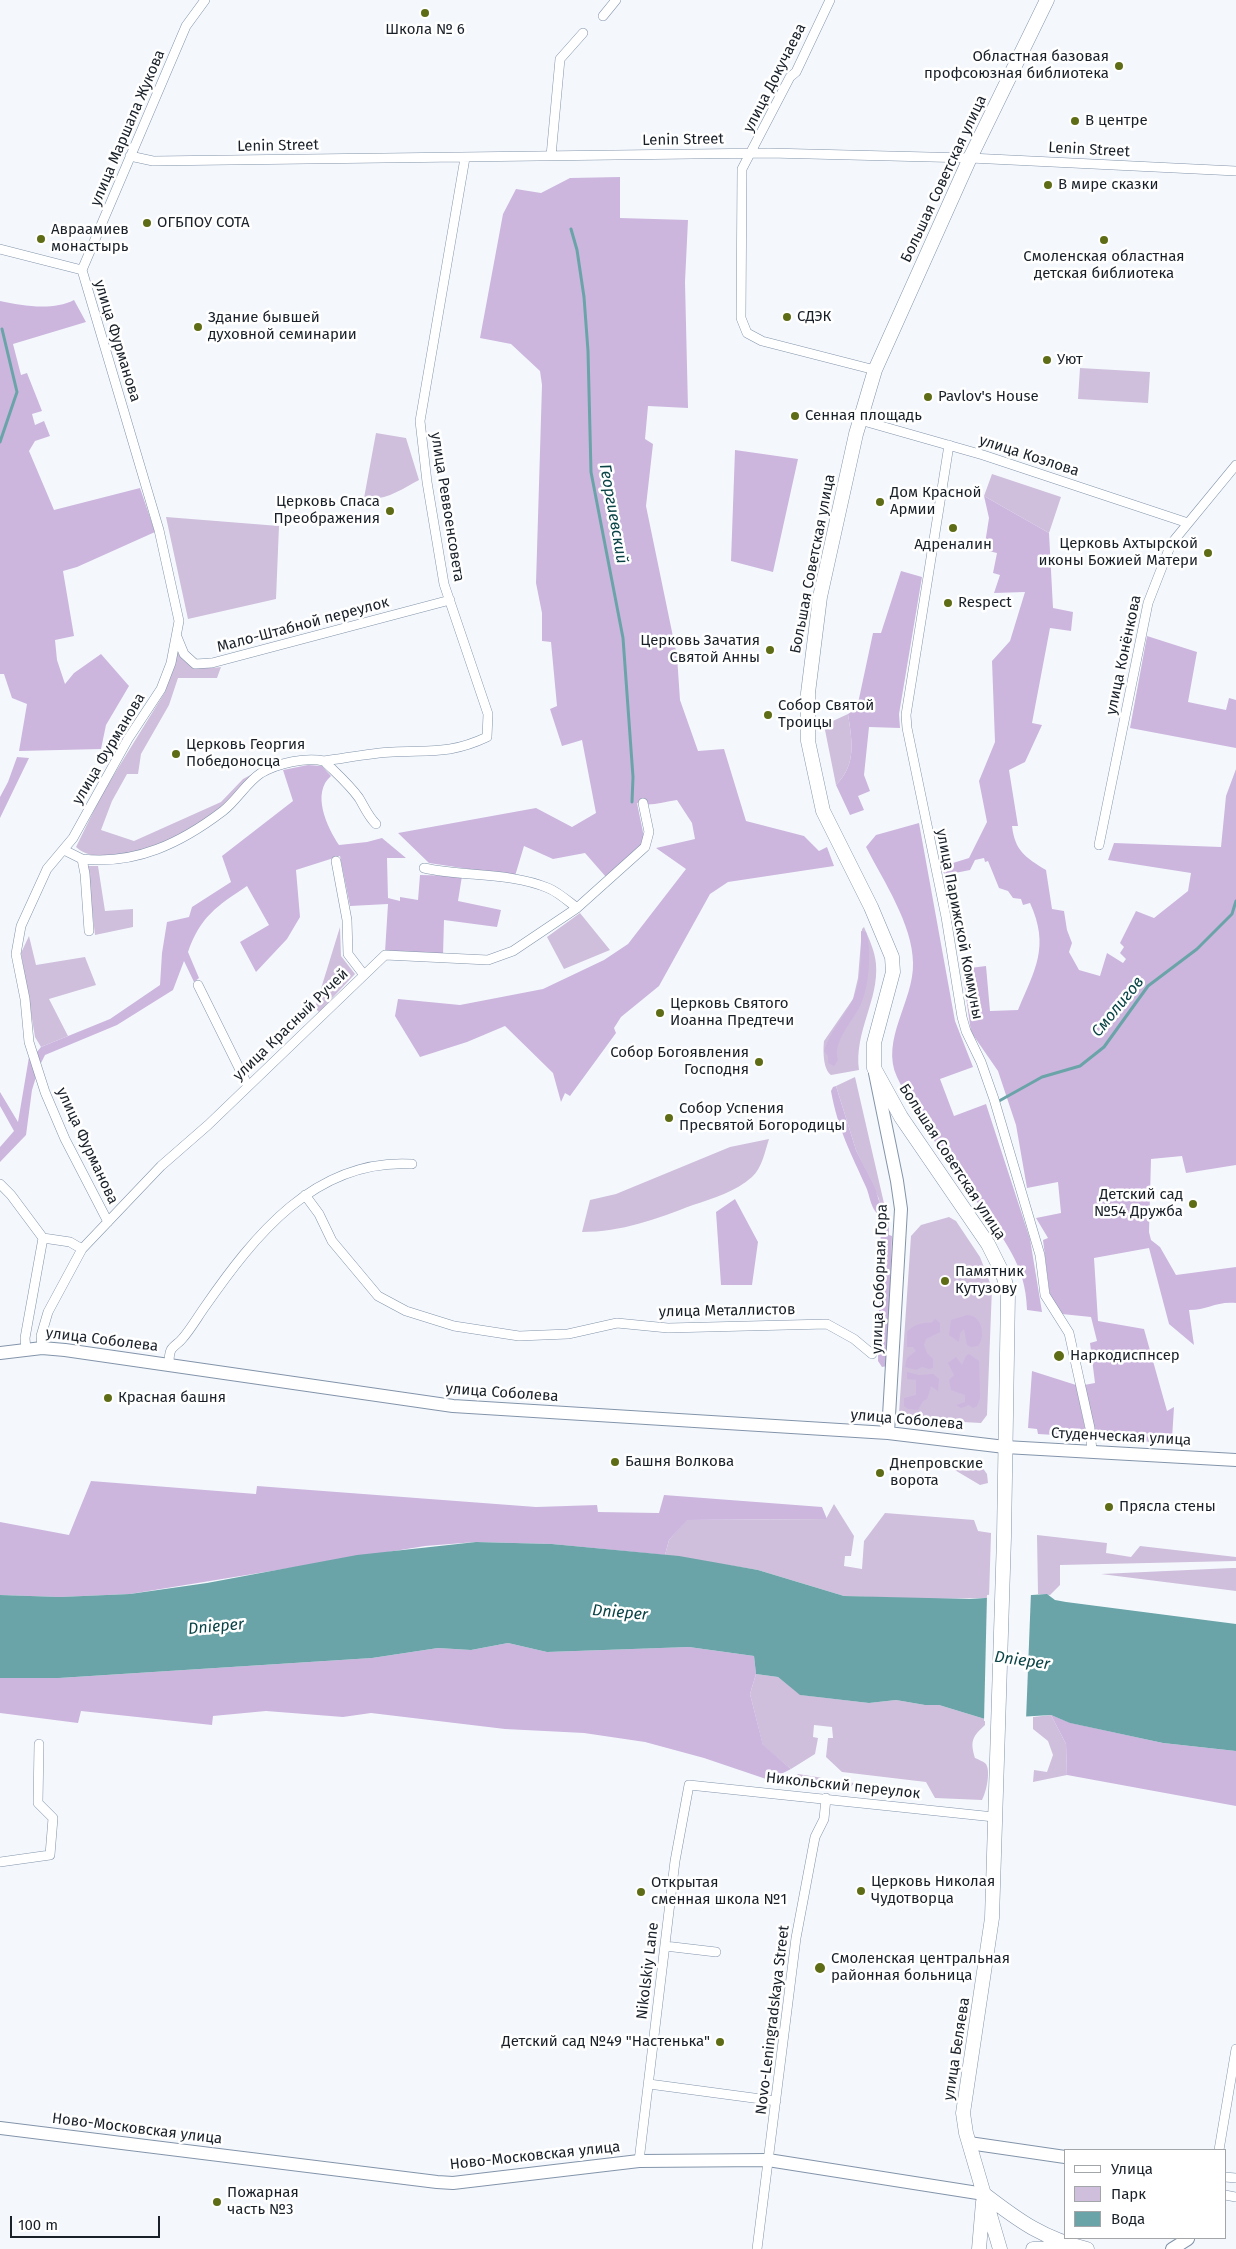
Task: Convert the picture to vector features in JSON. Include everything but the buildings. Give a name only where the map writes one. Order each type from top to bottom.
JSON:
[{"type":"main road","name":"Большая Советская улица","points":[[1004,1536],[1008,1303],[1003,1274],[988,1244],[900,1117],[874,1068],[874,1042],[893,972],[892,957],[871,907],[823,811],[817,789],[807,722],[811,651],[820,597],[860,420],[875,370],[970,158],[1047,0]]},
{"type":"main road","name":"улица Соборная Гора","points":[[874,1068],[901,1209],[888,1433]]},
{"type":"main road","name":"улица Соболева","points":[[0,1353],[42,1348],[453,1406],[888,1433],[1005,1447]]},
{"type":"main road","name":"Студенческая улица","points":[[1005,1447],[1236,1460]]},
{"type":"main road","name":"улица Беляева","points":[[979,2249],[984,2194],[964,2123],[964,2102],[990,1940],[1004,1536]]},
{"type":"main road","name":"Ново-Московская улица","points":[[0,2128],[453,2183],[639,2161],[768,2160],[984,2194]]},
{"type":"main road","points":[[969,2143],[1064,2157]]},
{"type":"main road","points":[[984,2194],[1016,2219],[1039,2233],[1066,2244],[1088,2249]]},
{"type":"main road","points":[[984,2194],[1000,2249]]},
{"type":"main road","points":[[1172,2249],[1188,2242]]},
{"type":"main road","points":[[1032,2249],[1088,2249]]},
{"type":"street","name":"улица Маршала Жукова","points":[[82,270],[186,26],[205,0]]},
{"type":"street","points":[[603,16],[616,0]]},
{"type":"street","name":"улица Докучаева","points":[[830,0],[796,72],[790,77],[742,169],[741,318],[747,333],[762,341],[875,370]]},
{"type":"street","points":[[551,156],[560,59],[583,33]]},
{"type":"street","name":"Lenin Street","points":[[130,156],[154,161],[752,153],[970,158],[1236,171]]},
{"type":"street","name":"улица Реввоенсовета","points":[[324,760],[393,752],[436,751],[466,747],[487,737],[488,714],[444,584],[428,491],[420,422],[465,158]]},
{"type":"street","points":[[0,249],[82,270]]},
{"type":"street","name":"улица Фурманова","points":[[82,270],[159,530],[179,621],[177,637],[161,689],[128,739],[73,838],[47,869],[21,926],[16,954],[25,999],[30,1042],[45,1092],[64,1139],[108,1222]]},
{"type":"street","name":"улица Козлова","points":[[860,420],[949,445],[1188,523]]},
{"type":"street","name":"улица Парижской Коммуны","points":[[949,445],[906,714],[907,728],[946,917],[962,1018],[966,1031],[982,1062],[994,1099],[1040,1255],[1045,1295],[1070,1333],[1090,1428],[1092,1452]]},
{"type":"street","name":"улица Конёнкова","points":[[1099,845],[1146,608],[1171,544],[1236,465]]},
{"type":"street","name":"Мало-Штабной переулок","points":[[177,637],[184,654],[195,664],[212,663],[450,600]]},
{"type":"street","points":[[64,850],[82,859],[102,861],[140,855],[175,844],[224,810],[261,774],[282,765],[314,758],[324,760],[348,784],[359,799],[367,815],[376,824]]},
{"type":"street","name":"улица Красный Ручей","points":[[42,1348],[41,1336],[48,1312],[82,1249],[161,1166],[248,1086],[364,974],[385,955],[488,960],[513,951],[577,908],[645,847],[649,832],[643,803]]},
{"type":"street","points":[[82,859],[85,874],[89,932]]},
{"type":"street","points":[[336,862],[347,920],[348,954],[364,974]]},
{"type":"street","points":[[424,868],[446,873],[529,882],[549,888],[577,908]]},
{"type":"street","points":[[198,985],[248,1086]]},
{"type":"street","points":[[169,1365],[171,1349],[183,1338],[234,1264],[270,1225],[305,1195],[340,1174],[374,1164],[412,1164]]},
{"type":"street","points":[[0,1184],[11,1195],[43,1238],[70,1242],[82,1249]]},
{"type":"street","name":"улица Металлистов","points":[[305,1195],[319,1214],[332,1241],[378,1296],[406,1311],[454,1326],[519,1336],[568,1334],[617,1323],[668,1328],[827,1324],[854,1339],[872,1354]]},
{"type":"street","points":[[26,1350],[26,1338],[43,1238]]},
{"type":"street","points":[[0,1862],[50,1855],[53,1818],[38,1803],[39,1744]]},
{"type":"street","name":"Никольский переулок","points":[[665,1946],[675,1861],[689,1785],[994,1817]]},
{"type":"street","name":"Novo-Leningradskaya Street","points":[[757,2249],[796,1938],[815,1837],[824,1819],[826,1798]]},
{"type":"street","points":[[665,1946],[716,1952]]},
{"type":"street","name":"Nikolskiy Lane","points":[[639,2161],[665,1946]]},
{"type":"street","points":[[1220,2149],[1236,2049]]},
{"type":"street","points":[[648,2084],[776,2101]]},
{"type":"green space","points":[[1080,368],[1150,372],[1148,403],[1078,399]]},
{"type":"green space","points":[[376,433],[406,438],[419,480],[399,491],[371,499],[364,498]]},
{"type":"green space","points":[[992,474],[1061,497],[1049,533],[984,496]]},
{"type":"green space","points":[[166,517],[279,526],[276,599],[188,619]]},
{"type":"green space","points":[[177,651],[186,662],[196,667],[221,667],[217,678],[178,678],[169,705],[141,754],[138,774],[127,774],[112,801],[101,830],[134,841],[221,802],[243,779],[258,771],[212,815],[180,836],[141,851],[119,855],[91,855],[81,851],[76,847],[102,794],[165,692]]},
{"type":"green space","points":[[848,714],[851,734],[850,760],[843,777],[836,785],[824,725]]},
{"type":"green space","points":[[87,866],[98,866],[105,911],[133,909],[133,927],[95,935]]},
{"type":"green space","points":[[580,913],[610,950],[564,969],[547,937]]},
{"type":"green space","points":[[340,927],[341,956],[355,974],[319,1012],[315,1008]]},
{"type":"green space","points":[[864,927],[872,945],[876,964],[876,977],[860,1042],[859,1070],[831,1075],[826,1069],[824,1041],[853,999],[858,978],[862,929]]},
{"type":"green space","points":[[29,936],[36,965],[85,957],[96,985],[49,999],[68,1036],[41,1047],[35,1037],[21,953]]},
{"type":"green space","points":[[855,1077],[886,1212],[881,1213],[879,1199],[856,1150],[836,1086]]},
{"type":"green space","points":[[769,1139],[758,1169],[752,1177],[731,1191],[639,1224],[611,1230],[582,1232],[590,1200],[616,1194],[730,1147]]},
{"type":"green space","points":[[949,1217],[956,1221],[980,1257],[992,1288],[987,1415],[981,1423],[907,1419],[899,1413],[911,1236],[921,1225]]},
{"type":"green space","points":[[949,1462],[982,1467],[987,1474],[988,1483],[980,1485],[948,1466]]},
{"type":"green space","points":[[834,1504],[854,1536],[851,1556],[845,1556],[844,1566],[862,1569],[864,1541],[885,1513],[974,1520],[978,1531],[991,1533],[989,1598],[930,1599],[844,1596],[758,1570],[665,1555],[669,1540],[686,1520],[826,1519]]},
{"type":"green space","points":[[1037,1535],[1107,1543],[1106,1553],[1131,1557],[1140,1546],[1236,1557],[1236,1561],[1060,1565],[1060,1585],[1050,1595],[1038,1594]]},
{"type":"green space","points":[[1232,1568],[1236,1568],[1236,1591],[1101,1574]]},
{"type":"green space","points":[[756,1674],[778,1677],[801,1695],[869,1703],[896,1700],[925,1705],[939,1705],[985,1719],[985,1725],[973,1740],[975,1758],[986,1764],[988,1772],[982,1800],[935,1798],[926,1782],[842,1772],[826,1757],[828,1738],[833,1738],[832,1727],[814,1725],[813,1737],[818,1738],[815,1754],[791,1769],[763,1746],[750,1694]]},
{"type":"green space","points":[[1051,1715],[1066,1744],[1067,1775],[1033,1782],[1034,1770],[1047,1772],[1053,1755],[1048,1741],[1033,1729],[1033,1717]]},
{"type":"green space","points":[[798,1774],[854,1783],[849,1789],[786,1783]]},
{"type":"shaded area","points":[[620,177],[620,218],[688,220],[685,282],[688,408],[648,406],[645,439],[653,444],[646,506],[677,656],[680,700],[698,751],[724,749],[746,821],[804,836],[819,851],[827,847],[834,866],[728,882],[710,894],[659,986],[621,1017],[614,1028],[616,1033],[570,1096],[565,1093],[561,1102],[553,1073],[505,1026],[467,1042],[420,1057],[395,1016],[398,999],[460,1005],[543,989],[604,960],[628,944],[686,869],[656,848],[695,839],[692,823],[677,800],[652,804],[637,803],[645,842],[606,877],[585,853],[553,859],[524,846],[515,876],[429,863],[398,833],[536,808],[572,827],[596,813],[582,740],[562,746],[550,709],[557,706],[551,642],[542,641],[542,613],[536,583],[542,385],[540,371],[511,344],[480,338],[503,214],[516,189],[541,193],[570,178]]},
{"type":"shaded area","points":[[74,300],[86,322],[13,344],[21,375],[27,373],[42,411],[32,414],[35,425],[44,421],[50,436],[35,441],[29,451],[54,510],[140,488],[155,532],[77,567],[63,571],[74,636],[55,640],[57,660],[65,684],[74,673],[101,654],[129,686],[106,725],[101,749],[19,751],[27,704],[12,698],[4,674],[0,674],[0,301],[28,306],[57,306]]},
{"type":"shaded area","points":[[735,450],[798,459],[773,572],[731,561]]},
{"type":"shaded area","points":[[984,496],[1049,533],[1053,608],[1073,612],[1071,631],[1050,628],[1032,723],[1042,725],[1025,762],[1009,770],[1018,826],[1012,826],[1013,835],[1022,852],[1046,870],[1052,909],[1064,911],[1067,930],[1072,943],[1069,952],[1079,970],[1100,976],[1107,953],[1123,963],[1126,959],[1120,953],[1124,947],[1120,943],[1136,911],[1154,918],[1188,891],[1191,873],[1108,860],[1114,843],[1221,847],[1226,796],[1236,769],[1236,1165],[1186,1173],[1182,1156],[1151,1159],[1149,1232],[1151,1240],[1160,1247],[1176,1275],[1236,1267],[1236,1303],[1223,1303],[1202,1309],[1189,1310],[1194,1345],[1169,1324],[1149,1248],[1094,1258],[1098,1321],[1144,1329],[1167,1411],[1174,1407],[1172,1439],[1166,1437],[1166,1443],[1097,1438],[1084,1385],[1095,1383],[1090,1343],[1097,1341],[1091,1317],[1052,1313],[1043,1240],[1048,1238],[1036,1218],[1061,1213],[1058,1182],[1027,1188],[1016,1125],[998,1071],[971,1032],[962,969],[986,966],[990,1011],[1018,1010],[1035,970],[1039,945],[1036,919],[1030,903],[1023,905],[1021,899],[1013,898],[1008,891],[999,888],[988,861],[985,862],[984,858],[975,860],[970,870],[945,875],[940,867],[969,858],[987,822],[979,781],[995,742],[992,661],[1010,641],[1025,592],[994,593],[1000,575],[993,573],[997,553],[984,550],[989,518]]},
{"type":"shaded area","points":[[901,571],[922,577],[899,714],[900,728],[869,727],[864,775],[870,791],[858,796],[864,810],[850,815],[836,785],[843,777],[850,760],[851,734],[848,714],[857,708],[873,633],[881,633]]},
{"type":"shaded area","points":[[1147,636],[1197,652],[1188,702],[1226,710],[1229,698],[1236,700],[1236,748],[1130,728]]},
{"type":"shaded area","points":[[17,757],[29,758],[0,818],[0,797]]},
{"type":"shaded area","points":[[308,765],[322,766],[331,776],[325,783],[322,791],[323,810],[330,829],[339,845],[367,842],[382,838],[406,858],[387,858],[388,898],[400,901],[400,897],[418,900],[420,875],[462,876],[458,901],[501,910],[497,927],[444,920],[443,956],[385,952],[388,904],[350,906],[340,856],[296,870],[300,917],[287,939],[256,972],[240,942],[269,925],[247,886],[218,906],[198,930],[188,952],[199,978],[194,982],[184,961],[173,990],[117,1025],[45,1055],[41,1063],[36,1053],[41,1047],[110,1019],[160,985],[162,953],[167,922],[189,917],[192,907],[231,882],[222,856],[293,801],[283,770]]},
{"type":"shaded area","points":[[919,823],[955,1021],[973,1067],[940,1079],[954,1116],[986,1104],[1030,1239],[1042,1312],[1027,1310],[1026,1293],[1022,1278],[1011,1252],[924,1125],[897,1077],[893,1063],[892,1049],[895,1035],[912,977],[912,948],[903,918],[866,847],[876,835]]},
{"type":"shaded area","points":[[861,931],[866,932],[869,948],[866,988],[861,1004],[838,1045],[838,1060],[834,1066],[828,1063],[828,1056],[824,1051],[830,1036],[857,989]]},
{"type":"shaded area","points":[[29,1057],[36,1077],[32,1090],[26,1135],[0,1162],[0,1147],[14,1131],[0,1106],[0,1092],[18,1122]]},
{"type":"shaded area","points":[[836,1086],[856,1150],[875,1188],[882,1210],[880,1215],[873,1207],[841,1130],[831,1091]]},
{"type":"shaded area","points":[[735,1199],[758,1242],[752,1285],[721,1285],[716,1212]]},
{"type":"shaded area","points":[[889,1219],[889,1235],[892,1236],[887,1366],[882,1367],[878,1361],[881,1220]]},
{"type":"shaded area","points":[[967,1315],[976,1318],[981,1327],[982,1337],[978,1346],[971,1347],[967,1345],[964,1329],[960,1333],[959,1342],[949,1335],[951,1320]]},
{"type":"shaded area","points":[[935,1319],[940,1323],[940,1332],[926,1339],[924,1345],[927,1353],[933,1359],[933,1368],[922,1367],[916,1370],[905,1367],[907,1358],[916,1351],[913,1347],[907,1347],[907,1332],[915,1326],[931,1323]]},
{"type":"shaded area","points":[[969,1354],[979,1361],[980,1398],[977,1406],[973,1408],[969,1405],[961,1408],[956,1405],[965,1402],[965,1395],[951,1390],[949,1380],[954,1375],[948,1363],[956,1357],[962,1365]]},
{"type":"shaded area","points":[[1032,1371],[1076,1385],[1087,1437],[1038,1434],[1037,1429],[1028,1428]]},
{"type":"shaded area","points":[[907,1372],[919,1375],[933,1374],[939,1379],[938,1391],[931,1386],[927,1399],[923,1401],[918,1410],[908,1409],[904,1406],[904,1398],[916,1395],[916,1380],[907,1379]]},
{"type":"shaded area","points":[[91,1481],[256,1494],[257,1486],[536,1507],[597,1505],[598,1512],[659,1513],[664,1495],[822,1507],[827,1519],[687,1520],[669,1540],[665,1555],[552,1544],[476,1542],[425,1546],[130,1594],[60,1597],[0,1595],[0,1522],[69,1535]]},
{"type":"shaded area","points":[[508,1643],[547,1652],[689,1647],[754,1656],[756,1674],[750,1694],[763,1745],[791,1769],[769,1780],[704,1758],[645,1742],[584,1733],[505,1729],[371,1713],[343,1717],[266,1711],[213,1716],[212,1725],[81,1711],[78,1723],[0,1713],[0,1678],[59,1678],[372,1658],[438,1648],[471,1650]]},
{"type":"shaded area","points":[[1051,1715],[1071,1723],[1163,1743],[1236,1751],[1236,1806],[1067,1775],[1066,1744]]},
{"type":"water","name":"Dnieper","points":[[476,1542],[552,1544],[679,1556],[758,1570],[844,1596],[970,1599],[1047,1594],[1055,1600],[1066,1602],[1236,1624],[1236,1751],[1163,1743],[1070,1723],[1051,1715],[985,1719],[939,1705],[925,1705],[896,1700],[869,1703],[800,1695],[778,1677],[756,1674],[754,1656],[689,1647],[547,1652],[508,1643],[471,1650],[438,1648],[372,1658],[59,1678],[0,1678],[0,1595],[60,1597],[130,1594],[207,1583],[357,1555]]},
{"type":"pier","points":[[1031,1592],[1026,1720],[984,1721],[987,1595]]},
{"type":"waterway","name":"Георгиевский","points":[[571,229],[577,250],[584,297],[588,351],[591,472],[623,638],[633,777],[632,802]]},
{"type":"waterway","points":[[0,442],[17,392],[2,329]]},
{"type":"waterway","name":"Смолигов","points":[[999,1101],[1042,1077],[1080,1066],[1104,1047],[1148,986],[1197,949],[1232,914],[1236,901]]},
{"type":"place","name":"Школа № 6","points":[[425,13]]},
{"type":"place","name":"Областная базовая профсоюзная библиотека","points":[[1119,66]]},
{"type":"place","name":"В центре","points":[[1075,121]]},
{"type":"place","name":"В мире сказки","points":[[1048,185]]},
{"type":"place","name":"ОГБПОУ СОТА","points":[[147,223]]},
{"type":"place","name":"Авраамиев монастырь","points":[[41,239]]},
{"type":"place","name":"Смоленская областная детская библиотека","points":[[1104,240]]},
{"type":"place","name":"СДЭК","points":[[787,317]]},
{"type":"place","name":"Здание бывшей духовной семинарии","points":[[198,327]]},
{"type":"place","name":"Уют","points":[[1047,360]]},
{"type":"place","name":"Pavlov's House","points":[[928,397]]},
{"type":"place","name":"Сенная площадь","points":[[795,416]]},
{"type":"place","name":"Дом Красной Армии","points":[[880,502]]},
{"type":"place","name":"Церковь Спаса Преображения","points":[[390,511]]},
{"type":"place","name":"Адреналин","points":[[953,528]]},
{"type":"place","name":"Церковь Ахтырской иконы Божией Матери","points":[[1208,553]]},
{"type":"place","name":"Respect","points":[[948,603]]},
{"type":"place","name":"Церковь Зачатия Святой Анны","points":[[770,650]]},
{"type":"place","name":"Собор Святой Троицы","points":[[768,715]]},
{"type":"place","name":"Церковь Георгия Победоносца","points":[[176,754]]},
{"type":"place","name":"Церковь Святого Иоанна Предтечи","points":[[660,1013]]},
{"type":"place","name":"Собор Богоявления Господня","points":[[759,1062]]},
{"type":"place","name":"Собор Успения Пресвятой Богородицы","points":[[669,1118]]},
{"type":"place","name":"Детский сад №54 Дружба","points":[[1193,1204]]},
{"type":"place","name":"Памятник Кутузову","points":[[945,1281]]},
{"type":"place","name":"Наркодиспнсер","points":[[1059,1356]]},
{"type":"place","name":"Красная башня","points":[[108,1398]]},
{"type":"place","name":"Башня Волкова","points":[[615,1462]]},
{"type":"place","name":"Днепровские ворота","points":[[880,1473]]},
{"type":"place","name":"Прясла стены","points":[[1109,1507]]},
{"type":"place","name":"Церковь Николая Чудотворца","points":[[861,1891]]},
{"type":"place","name":"Открытая сменная школа №1","points":[[641,1892]]},
{"type":"place","name":"Смоленская центральная районная больница","points":[[820,1968]]},
{"type":"place","name":"Детский сад №49 \"Настенька\"","points":[[720,2042]]},
{"type":"place","name":"Пожарная часть №3","points":[[217,2202]]}]
